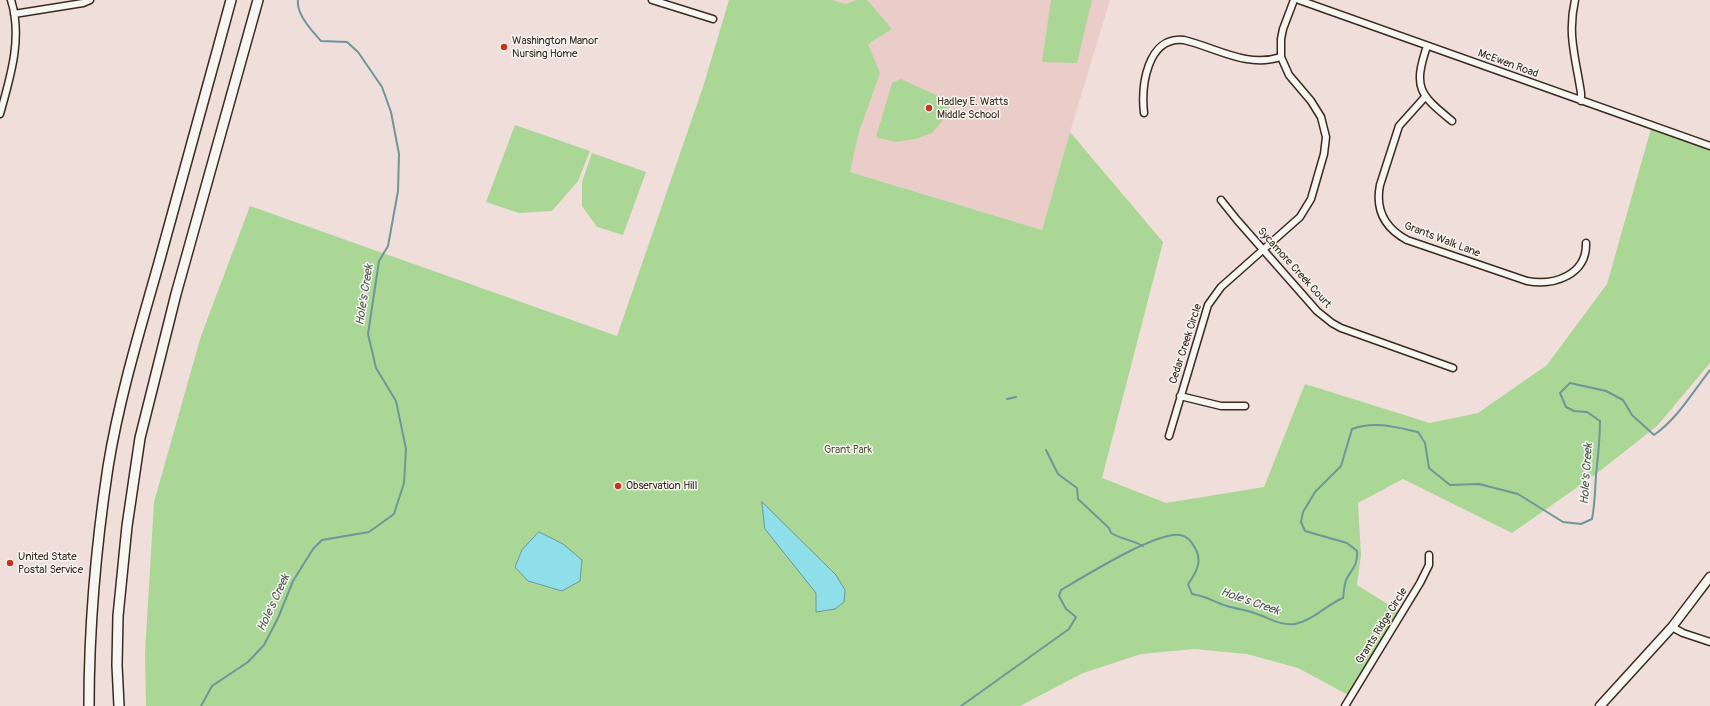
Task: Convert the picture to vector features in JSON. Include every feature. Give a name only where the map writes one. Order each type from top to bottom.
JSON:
[{"type":"highway","points":[[90,706],[89,652],[93,595],[109,466],[122,400],[138,336],[231,0]]},
{"type":"highway","points":[[119,706],[117,665],[118,616],[127,526],[140,438],[176,294],[258,0]]},
{"type":"main road","points":[[1600,706],[1672,627],[1710,577]]},
{"type":"street","points":[[0,114],[14,59],[15,31],[11,0]]},
{"type":"street","points":[[14,14],[77,4],[90,0]]},
{"type":"street","points":[[652,0],[713,19]]},
{"type":"street","points":[[1144,113],[1142,97],[1144,83],[1153,55],[1161,45],[1178,39],[1248,61],[1267,61],[1281,58],[1281,39],[1283,29],[1294,0]]},
{"type":"street","name":"McEwen Road","points":[[1299,0],[1710,146]]},
{"type":"street","points":[[1575,0],[1571,15],[1570,32],[1581,100]]},
{"type":"street","points":[[1427,46],[1420,72],[1425,97],[1452,121]]},
{"type":"street","name":"Cedar Creek Circle","points":[[1168,436],[1208,305],[1221,287],[1300,217],[1311,199],[1326,145],[1325,131],[1321,117],[1311,101],[1289,75],[1281,58]]},
{"type":"street","name":"Grants Walk Lane","points":[[1425,97],[1399,126],[1378,193],[1380,209],[1386,222],[1392,230],[1408,240],[1535,283],[1553,281],[1576,269],[1583,262],[1587,253],[1586,243]]},
{"type":"street","name":"Sycamore Creek Court","points":[[1221,200],[1317,311],[1332,323],[1361,336],[1453,368]]},
{"type":"street","points":[[1180,396],[1221,406],[1245,406]]},
{"type":"street","name":"Grants Ridge Circle","points":[[1345,706],[1420,583],[1429,565],[1429,555]]},
{"type":"street","points":[[1672,627],[1710,642]]},
{"type":"shaded area","name":"Hadley E. Watts Middle School","points":[[729,0],[1110,0],[1042,230],[850,172],[859,132],[704,84]]},
{"type":"green space","name":"Grant Park","points":[[729,0],[832,0],[845,4],[857,0],[867,0],[892,29],[868,44],[880,73],[859,132],[850,172],[1042,230],[1070,132],[1163,242],[1102,478],[1166,503],[1264,487],[1305,384],[1430,423],[1478,413],[1547,365],[1607,284],[1652,125],[1710,146],[1710,363],[1657,426],[1596,474],[1512,533],[1403,479],[1358,503],[1361,555],[1357,585],[1402,613],[1350,696],[1298,668],[1247,654],[1194,649],[1141,654],[1083,673],[1020,706],[146,706],[145,653],[154,502],[201,336],[250,206],[617,336],[704,84]]},
{"type":"green space","points":[[1051,0],[1092,0],[1077,63],[1042,62]]},
{"type":"green space","points":[[901,79],[951,102],[942,121],[932,133],[915,139],[895,142],[876,137],[892,83]]},
{"type":"green space","points":[[515,125],[590,151],[578,181],[552,211],[519,213],[486,202]]},
{"type":"green space","points":[[592,153],[646,172],[623,235],[597,227],[582,206],[582,182]]},
{"type":"water","points":[[762,502],[836,575],[845,590],[844,602],[835,609],[816,612],[816,593],[765,529]]},
{"type":"water","points":[[539,532],[563,544],[582,560],[580,581],[562,591],[528,581],[515,567],[522,550]]},
{"type":"waterway","name":"Hole's Creek","points":[[201,706],[212,686],[248,662],[264,645],[278,618],[293,581],[313,549],[322,540],[369,532],[394,514],[404,483],[406,449],[396,401],[376,368],[368,334],[379,261],[388,246],[398,191],[399,154],[391,112],[382,87],[358,52],[347,42],[321,41],[309,27],[299,11],[298,0]]},
{"type":"waterway","name":"Hole's Creek","points":[[961,706],[1069,629],[1076,617],[1066,609],[1059,596],[1061,590],[1120,556],[1154,540],[1180,535],[1187,538],[1194,546],[1198,558],[1198,567],[1188,584],[1192,594],[1202,596],[1227,606],[1253,613],[1280,623],[1295,624],[1302,622],[1343,598],[1346,580],[1356,563],[1357,551],[1347,543],[1305,531],[1301,522],[1303,512],[1315,492],[1341,466],[1352,429],[1369,425],[1377,425],[1418,432],[1425,443],[1429,468],[1450,485],[1479,484],[1518,494],[1563,522],[1581,524],[1592,519],[1600,421],[1587,412],[1574,411],[1566,407],[1560,393],[1570,383],[1606,391],[1623,400],[1632,415],[1654,435],[1678,413],[1710,370]]},
{"type":"waterway","points":[[1007,399],[1016,397]]},
{"type":"waterway","points":[[1046,450],[1058,474],[1077,488],[1078,499],[1109,528],[1111,533],[1143,546]]},
{"type":"place","name":"Washington Manor Nursing Home","points":[[504,47]]},
{"type":"place","name":"Hadley E. Watts Middle School","points":[[929,108]]},
{"type":"place","name":"Observation Hill","points":[[618,486]]},
{"type":"place","name":"United State Postal Service","points":[[10,563]]}]
